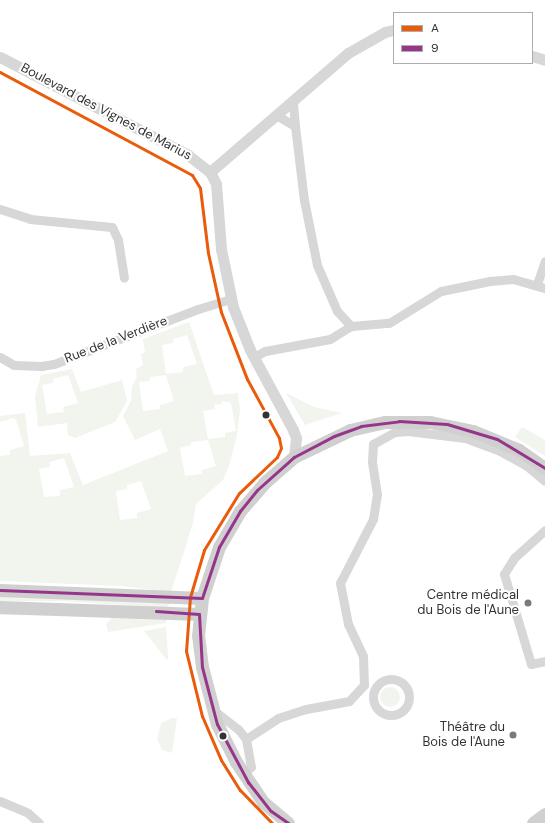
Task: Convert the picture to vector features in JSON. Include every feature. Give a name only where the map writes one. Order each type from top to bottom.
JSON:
[{"type":"main road","points":[[288,823],[267,806],[247,770],[223,737],[212,709],[199,649],[199,614],[202,598],[219,547],[236,517],[264,483],[294,457],[312,446],[361,426],[385,422],[424,422],[447,424],[497,439],[545,468]]},
{"type":"main road","points":[[0,590],[202,598]]},
{"type":"main road","points":[[0,607],[199,614]]},
{"type":"main road","points":[[534,823],[545,814]]},
{"type":"street","points":[[294,457],[296,438],[293,430],[254,357],[231,299],[221,250],[216,184],[210,172],[348,53],[385,32],[393,30]]},
{"type":"street","points":[[533,56],[545,60]]},
{"type":"street","name":"Boulevard des Vignes de Marius","points":[[0,57],[188,155],[210,172]]},
{"type":"street","points":[[293,101],[304,200],[317,265],[337,311],[351,326]]},
{"type":"street","points":[[276,114],[295,126]]},
{"type":"street","points":[[0,209],[30,219],[112,227],[118,240],[124,278]]},
{"type":"street","points":[[254,357],[265,351],[330,339],[351,326],[389,323],[441,291],[490,280],[513,280],[541,286],[545,261]]},
{"type":"street","name":"Rue de la Verdière","points":[[0,357],[14,364],[41,366],[54,364],[204,307],[231,299]]},
{"type":"street","points":[[293,430],[312,446]]},
{"type":"street","points":[[246,739],[278,718],[306,709],[349,701],[364,685],[363,656],[348,624],[340,583],[373,519],[377,494],[372,462],[373,444],[394,432],[408,430],[465,438],[500,451],[526,466],[545,481]]},
{"type":"street","points":[[545,530],[514,558],[504,574],[531,664],[545,661]]},
{"type":"street","points":[[364,685],[374,690]]},
{"type":"street","points":[[212,709],[238,729],[246,739],[247,770]]},
{"type":"street","points":[[0,800],[28,813],[39,823]]},
{"type":"shaded area","points":[[189,322],[214,395],[238,393],[240,410],[237,435],[229,466],[223,480],[196,504],[193,523],[171,592],[122,586],[0,581],[0,456],[10,455],[10,450],[24,446],[16,420],[13,418],[0,422],[0,416],[25,413],[30,456],[70,453],[83,485],[168,451],[160,429],[135,440],[123,416],[131,401],[132,386],[137,377],[136,369],[143,365],[141,354],[145,352],[143,339]],"holes":[[[187,335],[197,364],[183,367],[183,372],[166,374],[162,345],[173,343],[173,339]],[[166,375],[174,401],[160,405],[160,409],[143,411],[139,382],[150,381],[150,377]],[[222,401],[231,403],[236,431],[225,433],[225,437],[208,439],[203,411],[215,409],[214,405],[222,404]],[[208,440],[216,466],[202,470],[202,474],[185,476],[180,448],[191,445],[191,442]],[[64,458],[74,487],[60,490],[60,496],[44,497],[39,469],[50,467],[50,462]],[[141,481],[151,509],[137,513],[137,518],[120,520],[116,491],[127,489],[127,485]]]},
{"type":"shaded area","points":[[72,369],[81,392],[122,380],[127,401],[115,422],[75,438],[68,435],[67,423],[38,427],[35,397],[41,375]],"holes":[[[68,375],[78,403],[63,407],[64,412],[47,414],[42,385],[53,383],[53,379]]]},
{"type":"shaded area","points":[[286,393],[314,407],[342,413],[305,425]]},
{"type":"shaded area","points":[[522,427],[545,440],[545,456],[515,437]]},
{"type":"shaded area","points":[[0,593],[170,600],[168,608],[65,601],[0,601]]},
{"type":"shaded area","points":[[0,612],[104,616],[0,615]]},
{"type":"shaded area","points":[[114,616],[167,616],[166,623],[108,632],[106,624]]},
{"type":"shaded area","points":[[166,627],[168,658],[167,660],[144,631]]},
{"type":"shaded area","points":[[390,687],[397,690],[400,697],[397,704],[390,707],[383,704],[380,697],[383,690]]},
{"type":"shaded area","points":[[172,718],[177,718],[172,753],[162,750],[157,739],[161,723]]},
{"type":"transit line","name":"A","points":[[0,72],[192,175],[200,188],[208,253],[221,312],[247,379],[279,438],[281,448],[277,457],[239,493],[204,550],[190,597],[186,651],[202,716],[221,760],[240,790],[272,823]]},
{"type":"transit line","name":"9","points":[[0,590],[202,598],[219,547],[240,511],[257,490],[294,457],[334,436],[361,426],[399,421],[447,424],[497,439],[545,468]]},
{"type":"transit line","name":"9","points":[[156,611],[199,614],[202,667],[217,724],[248,782],[271,811],[288,823]]},
{"type":"place","name":"Centre médical du Bois de l'Aune","points":[[528,603]]},
{"type":"place","name":"Théâtre du Bois de l'Aune","points":[[513,735]]}]
